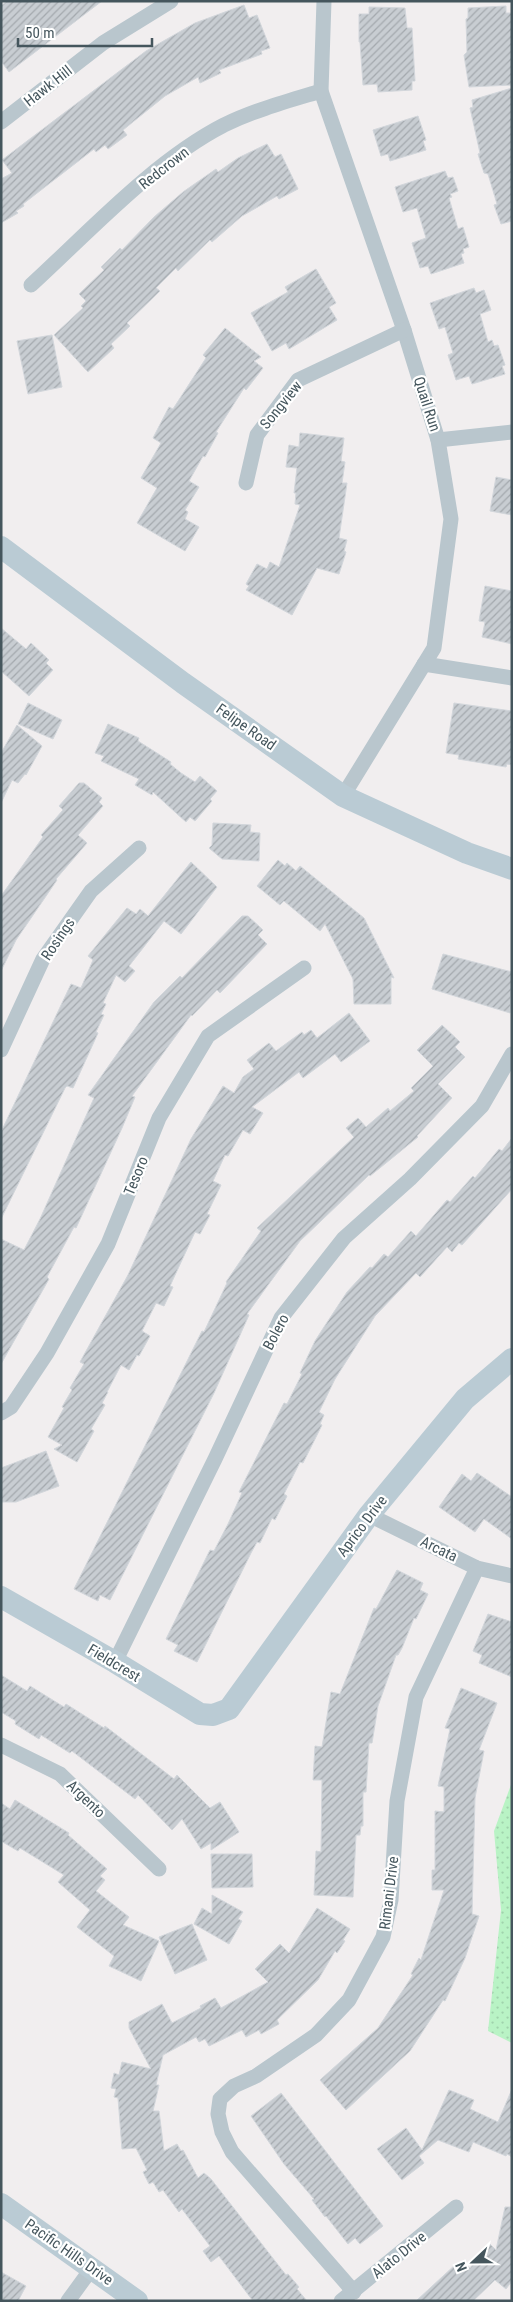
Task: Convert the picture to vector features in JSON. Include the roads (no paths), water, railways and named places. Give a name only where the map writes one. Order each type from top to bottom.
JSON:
[{"type":"street","name":"Hawk Hill","points":[[1,122],[103,43],[171,1]]},
{"type":"street","name":"Quail Run","points":[[324,1],[321,92],[404,330],[438,440],[450,519],[434,648],[344,796]]},
{"type":"street","name":"Redcrown","points":[[31,284],[159,168],[199,141],[224,126],[250,114],[321,92]]},
{"type":"street","name":"Songview","points":[[246,483],[257,435],[298,380],[404,330]]},
{"type":"street","points":[[438,440],[512,432]]},
{"type":"street","name":"Felipe Road","points":[[1,547],[183,683],[344,796],[467,853],[512,870]]},
{"type":"street","points":[[424,664],[512,678]]},
{"type":"street","name":"Rosings","points":[[1,1050],[43,959],[91,891],[140,848]]},
{"type":"street","name":"Tesoro","points":[[1,1412],[11,1406],[47,1353],[103,1252],[159,1118],[208,1036],[304,968]]},
{"type":"street","name":"Bolero","points":[[114,1662],[215,1459],[281,1318],[344,1238],[410,1179],[482,1106],[512,1054]]},
{"type":"street","name":"Aprico Drive","points":[[229,1709],[369,1514],[464,1399],[512,1358]]},
{"type":"street","name":"Arcata","points":[[369,1514],[477,1568],[512,1576]]},
{"type":"street","name":"Rimani Drive","points":[[354,2292],[232,2152],[222,2132],[218,2114],[220,2099],[234,2086],[256,2076],[316,2035],[349,2000],[384,1937],[391,1900],[397,1801],[416,1697],[477,1568]]},
{"type":"street","name":"Fieldcrest","points":[[1,1597],[200,1714],[213,1715],[229,1709]]},
{"type":"street","name":"Argento","points":[[1,1745],[60,1774],[160,1869]]},
{"type":"street","name":"Pacific Hills Drive","points":[[1,2204],[138,2301]]},
{"type":"street","name":"Alato Drive","points":[[341,2301],[456,2208]]},
{"type":"street","points":[[68,2301],[92,2268]]}]
